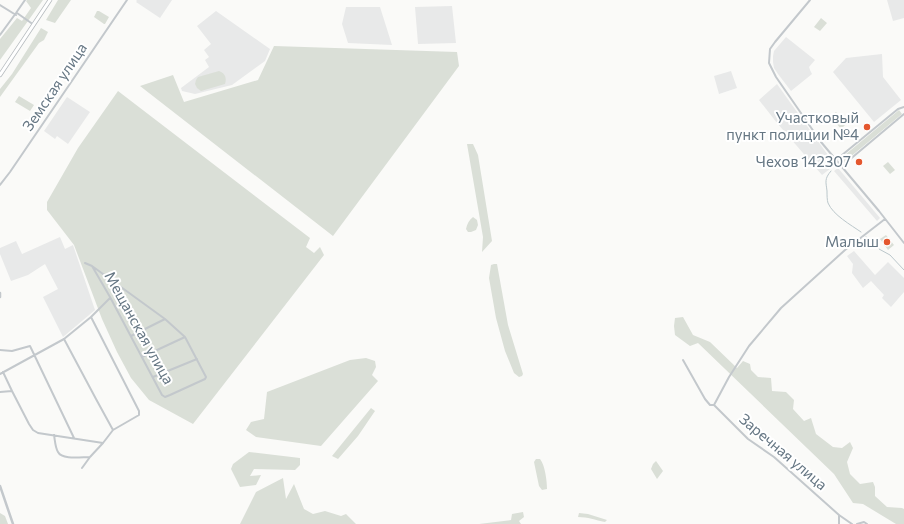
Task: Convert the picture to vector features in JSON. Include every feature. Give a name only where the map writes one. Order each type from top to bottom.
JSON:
[{"type":"main road","points":[[0,75],[50,0]]},
{"type":"street","points":[[0,35],[25,0]]},
{"type":"street","name":"Земская улица","points":[[0,185],[127,0]]},
{"type":"street","points":[[810,0],[774,42],[770,49],[769,63],[812,130],[904,243]]},
{"type":"street","points":[[0,5],[34,25]]},
{"type":"street","points":[[836,160],[898,109],[904,107]]},
{"type":"street","points":[[842,166],[904,114]]},
{"type":"street","points":[[714,405],[729,377],[749,346],[780,308],[845,250],[885,219]]},
{"type":"street","points":[[85,263],[92,266],[165,319],[185,337],[197,359],[153,377]]},
{"type":"street","name":"Мещанская улица","points":[[92,266],[162,395],[170,395],[205,379],[206,377],[197,359]]},
{"type":"street","points":[[0,374],[64,339],[91,317],[110,297]]},
{"type":"street","points":[[82,468],[104,443],[113,430],[139,415],[139,412],[91,317]]},
{"type":"street","points":[[131,336],[165,319]]},
{"type":"street","points":[[142,357],[185,337]]},
{"type":"street","points":[[64,339],[113,430]]},
{"type":"street","points":[[0,350],[12,351],[30,346],[74,438]]},
{"type":"street","name":"Заречная улица","points":[[683,360],[705,399],[710,405],[714,405],[748,438],[774,457],[852,524]]},
{"type":"street","points":[[3,372],[33,430],[38,433],[104,443]]},
{"type":"street","points":[[0,392],[12,391]]},
{"type":"street","points":[[54,435],[57,450],[60,455],[90,458]]},
{"type":"street","points":[[0,486],[13,524]]},
{"type":"street","points":[[839,514],[839,524]]},
{"type":"street","points":[[857,524],[864,522],[867,524]]},
{"type":"shaded area","points":[[43,0],[0,60],[0,39],[17,18],[22,21],[31,8],[26,1]]},
{"type":"shaded area","points":[[58,0],[71,0],[55,23],[46,20]]},
{"type":"shaded area","points":[[136,0],[172,0],[160,18],[136,2]]},
{"type":"shaded area","points":[[887,0],[904,0],[904,18],[893,21]]},
{"type":"shaded area","points":[[452,6],[456,43],[418,44],[415,7]]},
{"type":"shaded area","points":[[346,7],[380,7],[392,45],[348,43],[342,24]]},
{"type":"shaded area","points":[[97,11],[109,17],[105,24],[94,17]]},
{"type":"shaded area","points":[[216,11],[270,49],[265,61],[232,85],[195,94],[182,91],[181,88],[209,67],[205,60],[209,57],[204,50],[211,44],[197,26]]},
{"type":"shaded area","points":[[821,18],[827,23],[820,31],[814,27]]},
{"type":"shaded area","points":[[41,28],[48,32],[44,40],[39,43],[0,97],[0,89],[12,74]]},
{"type":"shaded area","points":[[786,37],[815,60],[809,67],[812,74],[791,91],[774,68],[773,62],[774,51]]},
{"type":"shaded area","points":[[274,46],[457,52],[459,66],[333,236],[140,86],[173,75],[184,102],[258,80]]},
{"type":"shaded area","points":[[882,54],[883,77],[901,100],[874,122],[833,72],[846,58]]},
{"type":"shaded area","points":[[219,71],[225,76],[225,84],[201,91],[197,88],[195,84],[198,77]]},
{"type":"shaded area","points":[[731,71],[737,88],[719,94],[714,76]]},
{"type":"shaded area","points":[[777,84],[835,165],[822,175],[759,100]]},
{"type":"shaded area","points":[[118,91],[310,238],[306,247],[314,253],[320,247],[324,255],[193,424],[149,400],[131,378],[102,319],[74,245],[47,210],[47,202],[78,148]]},
{"type":"shaded area","points":[[19,96],[34,105],[30,111],[15,102]]},
{"type":"shaded area","points":[[67,97],[90,112],[68,144],[57,136],[55,139],[44,131]]},
{"type":"shaded area","points":[[899,110],[902,114],[843,163],[841,163],[839,160],[840,159]]},
{"type":"shaded area","points":[[836,112],[846,124],[841,129],[831,117]]},
{"type":"shaded area","points":[[467,144],[473,144],[478,155],[492,241],[482,252],[483,237]]},
{"type":"shaded area","points":[[888,162],[895,170],[890,174],[883,166]]},
{"type":"shaded area","points":[[838,168],[880,218],[877,221],[834,171]]},
{"type":"shaded area","points":[[473,217],[477,220],[478,225],[476,230],[468,232],[466,229],[467,225]]},
{"type":"shaded area","name":"Малыш","points":[[886,235],[894,245],[888,250],[880,239]]},
{"type":"shaded area","points":[[60,237],[65,249],[73,245],[95,310],[63,337],[43,297],[58,289],[45,264],[28,275],[11,281],[0,254],[0,248],[16,241],[22,254]]},
{"type":"shaded area","points":[[854,251],[875,275],[888,262],[904,278],[904,292],[891,307],[882,298],[884,295],[871,281],[863,288],[852,273],[853,264],[847,256]]},
{"type":"shaded area","points":[[497,264],[508,325],[523,374],[519,377],[514,373],[505,351],[496,318],[489,278],[491,265]]},
{"type":"shaded area","points":[[683,317],[693,335],[710,342],[737,368],[743,361],[750,364],[751,370],[758,377],[771,378],[772,391],[786,392],[794,400],[793,409],[804,421],[811,418],[816,434],[833,447],[842,448],[850,442],[853,448],[847,462],[850,474],[860,484],[873,482],[875,487],[875,496],[887,507],[904,509],[904,524],[896,524],[863,504],[853,503],[834,474],[698,343],[690,346],[675,335],[675,318]]},
{"type":"shaded area","points":[[366,358],[375,361],[376,367],[372,375],[378,381],[321,446],[256,437],[246,430],[251,422],[264,419],[267,392],[350,360]]},
{"type":"shaded area","points":[[371,408],[375,411],[358,436],[338,459],[332,456]]},
{"type":"shaded area","points":[[249,452],[300,458],[300,465],[295,470],[254,469],[250,476],[261,475],[256,485],[240,487],[231,469],[233,464]]},
{"type":"shaded area","points":[[536,459],[540,459],[543,465],[547,489],[542,490],[539,486],[534,462]]},
{"type":"shaded area","points":[[656,461],[663,471],[657,479],[651,469]]},
{"type":"shaded area","points":[[283,478],[286,499],[294,484],[304,509],[313,514],[325,511],[341,516],[346,514],[356,524],[240,524],[256,492]]},
{"type":"shaded area","points":[[523,512],[524,517],[519,521],[521,524],[479,524],[511,520],[512,514]]},
{"type":"shaded area","points":[[0,513],[5,516],[8,524],[0,524]]},
{"type":"shaded area","points":[[579,513],[588,514],[607,520],[605,522],[578,517]]},
{"type":"waterway","points":[[831,171],[827,176],[826,181],[828,203],[838,216],[861,232]]},
{"type":"waterway","points":[[866,237],[874,241],[879,249],[890,255],[904,270]]},
{"type":"place","name":"Участковый пункт полиции №4","points":[[867,127]]},
{"type":"place","name":"Чехов 142307","points":[[859,162]]},
{"type":"place","name":"Малыш","points":[[887,242]]}]
